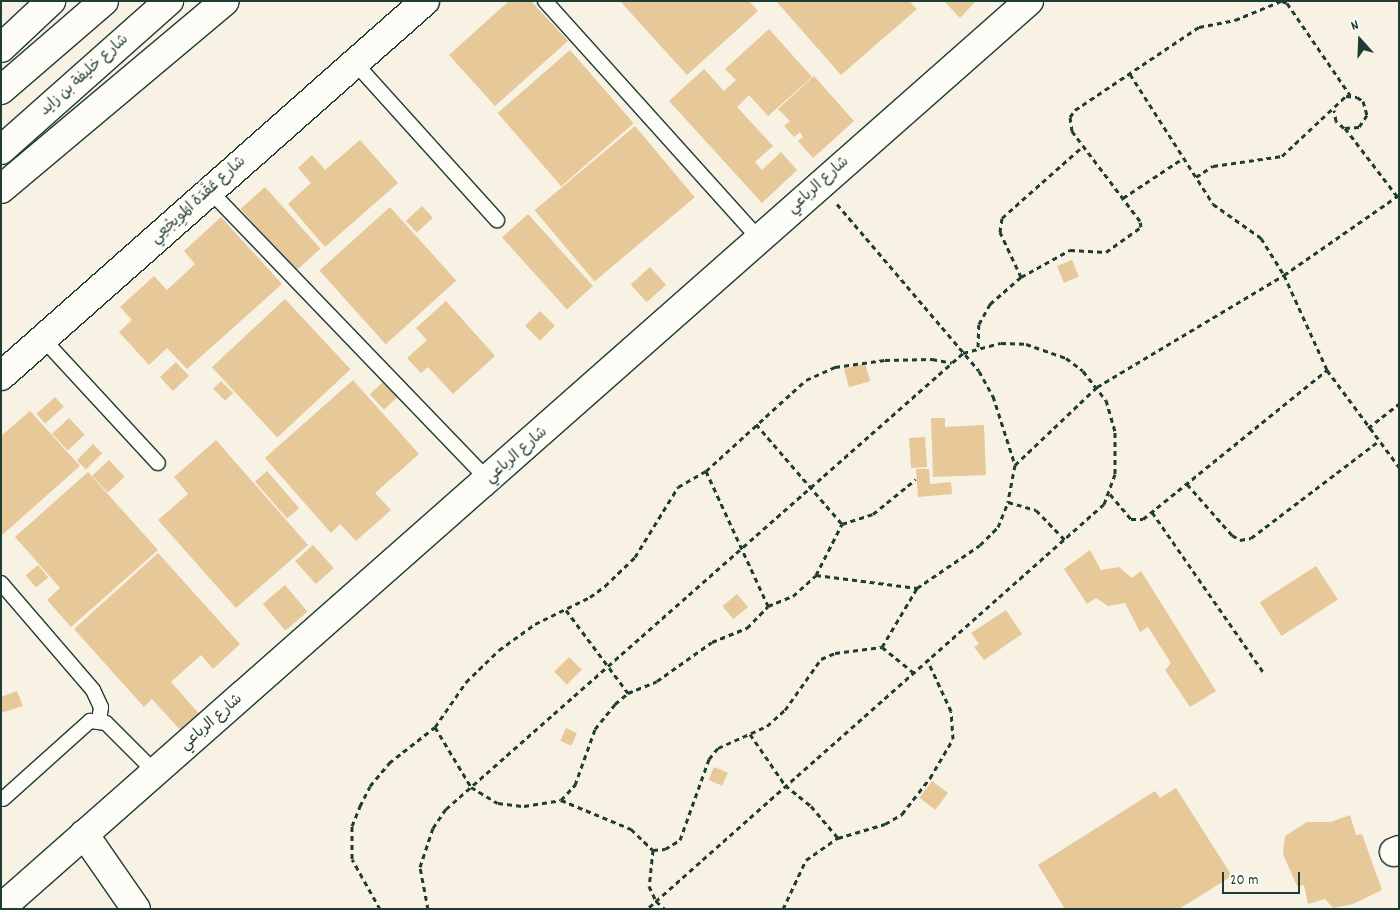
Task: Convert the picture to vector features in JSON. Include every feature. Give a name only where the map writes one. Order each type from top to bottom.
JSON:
[{"type":"main road","points":[[1,48],[51,1]]},
{"type":"main road","points":[[1,90],[104,1]]},
{"type":"main road","name":"شارع خليفة بن زايد","points":[[1,150],[169,1]]},
{"type":"main road","points":[[1,189],[224,1]]},
{"type":"main road","name":"شارع عُقْدَة المُوِيجْعِي","points":[[1,376],[426,1]]},
{"type":"main road","name":"شارع الرباعي","points":[[1,908],[489,481],[1029,1]]},
{"type":"main road","points":[[84,834],[136,909]]},
{"type":"lane","points":[[545,1],[759,239]]},
{"type":"lane","points":[[355,62],[497,220]]},
{"type":"lane","points":[[210,191],[489,481]]},
{"type":"lane","points":[[44,339],[158,463]]},
{"type":"lane","points":[[1,582],[93,690],[101,707],[99,721]]},
{"type":"lane","points":[[3,799],[83,725],[99,721],[111,728],[155,772]]},
{"type":"path","points":[[978,347],[979,324],[990,304],[1022,277],[1070,250],[1106,252],[1139,231],[1140,221],[1072,130],[1070,117],[1199,27],[1235,20],[1282,1],[1287,3],[1350,96]]},
{"type":"path","points":[[1130,74],[1182,159],[1213,204],[1261,238],[1284,275],[1327,370],[1368,428],[1399,467]]},
{"type":"path","points":[[1196,177],[1213,166],[1282,156],[1334,110],[1341,98],[1350,96],[1363,101],[1368,115],[1359,127],[1344,128]]},
{"type":"path","points":[[1015,465],[1097,387],[1284,275],[1398,195],[1344,128],[1336,121],[1334,110]]},
{"type":"path","points":[[1022,277],[1000,232],[1002,218],[1083,146]]},
{"type":"path","points":[[1123,198],[1182,159]]},
{"type":"path","points":[[820,185],[979,371],[993,396],[1015,465],[1008,502],[998,527],[980,545],[917,588],[882,647]]},
{"type":"path","points":[[428,909],[420,867],[424,850],[433,828],[446,809],[952,363],[963,354],[978,347],[1001,343],[1047,349],[1066,358],[1097,387],[1106,400],[1115,432],[1117,457],[1110,494],[1092,518],[927,659],[646,909]]},
{"type":"path","points":[[380,909],[352,859],[352,826],[370,786],[389,763],[435,727],[466,682],[499,650],[534,624],[590,597],[621,571],[635,557],[678,487],[706,471],[806,380],[835,368],[885,360],[932,359],[952,363]]},
{"type":"path","points":[[1110,494],[1132,519],[1143,519],[1327,370]]},
{"type":"path","points":[[1368,428],[1399,404]]},
{"type":"path","points":[[756,424],[842,524]]},
{"type":"path","points":[[1187,484],[1232,535],[1240,540],[1250,538],[1379,441]]},
{"type":"path","points":[[706,471],[740,550],[768,606]]},
{"type":"path","points":[[561,800],[575,785],[595,729],[628,693],[657,681],[712,642],[747,628],[768,606],[793,596],[816,575],[842,524],[873,514],[916,479]]},
{"type":"path","points":[[1008,502],[1036,510],[1066,541]]},
{"type":"path","points":[[1152,512],[1263,672]]},
{"type":"path","points":[[816,575],[917,588]]},
{"type":"path","points":[[566,610],[628,693]]},
{"type":"path","points":[[435,727],[471,787],[498,803],[524,806],[561,800],[631,829],[653,850],[666,849],[680,840],[709,759],[718,748],[767,726],[785,710],[821,659],[835,653],[882,647],[913,672]]},
{"type":"path","points":[[783,909],[806,860],[824,845],[838,838],[885,824],[902,814],[930,778],[953,738],[951,711],[927,659]]},
{"type":"path","points":[[750,734],[785,785],[811,806],[838,838]]},
{"type":"path","points":[[653,850],[649,886],[656,900],[665,909]]},
{"type":"building","points":[[509,1],[531,1],[568,41],[495,106],[449,55]]},
{"type":"building","points":[[620,1],[749,1],[758,11],[687,75]]},
{"type":"building","points":[[776,1],[909,1],[917,9],[841,75]]},
{"type":"building","points":[[944,1],[975,1],[975,2],[960,18]]},
{"type":"building","points":[[769,29],[812,77],[768,116],[749,95],[737,107],[773,146],[755,162],[762,170],[781,152],[797,170],[762,203],[669,101],[704,69],[724,91],[736,80],[725,69]]},
{"type":"building","points":[[570,50],[634,123],[561,186],[498,113]]},
{"type":"building","points":[[814,76],[854,121],[813,158],[798,141],[803,137],[800,132],[794,137],[784,126],[790,121],[778,109]]},
{"type":"building","points":[[635,126],[695,197],[594,281],[535,210]]},
{"type":"building","points":[[360,140],[398,183],[325,247],[288,204],[311,183],[298,168],[312,155],[325,170]]},
{"type":"building","points":[[265,187],[321,249],[296,271],[240,209]]},
{"type":"building","points":[[422,206],[433,218],[417,233],[406,221]]},
{"type":"building","points":[[390,207],[456,281],[386,344],[319,271]]},
{"type":"building","points":[[528,214],[593,286],[567,310],[502,237]]},
{"type":"building","points":[[221,217],[282,284],[187,369],[167,348],[149,365],[119,332],[132,320],[120,307],[154,276],[167,290],[195,264],[184,251]]},
{"type":"building","points":[[1072,260],[1079,277],[1064,283],[1057,266]]},
{"type":"building","points":[[650,267],[666,285],[647,302],[631,284]]},
{"type":"building","points":[[285,299],[350,369],[277,437],[212,367]]},
{"type":"building","points":[[446,301],[495,356],[453,394],[428,367],[421,373],[407,358],[427,340],[416,328]]},
{"type":"building","points":[[540,311],[555,326],[540,341],[525,326]]},
{"type":"building","points":[[176,362],[189,376],[173,391],[160,377]]},
{"type":"building","points":[[865,363],[870,381],[849,387],[844,369]]},
{"type":"building","points":[[353,380],[419,454],[375,493],[391,510],[356,541],[340,524],[331,533],[265,458]]},
{"type":"building","points":[[385,380],[399,395],[384,410],[370,394]]},
{"type":"building","points":[[221,381],[233,393],[225,401],[213,389]]},
{"type":"building","points":[[55,397],[64,407],[45,423],[36,414]]},
{"type":"building","points":[[30,411],[80,466],[1,536],[1,436]]},
{"type":"building","points":[[69,418],[85,435],[68,451],[52,434]]},
{"type":"building","points":[[931,418],[945,418],[945,427],[984,425],[986,475],[933,477]]},
{"type":"building","points":[[925,437],[927,467],[911,468],[909,438]]},
{"type":"building","points":[[216,440],[308,545],[236,608],[158,520],[188,494],[174,477]]},
{"type":"building","points":[[93,444],[102,453],[86,469],[77,460]]},
{"type":"building","points":[[109,460],[125,477],[108,493],[92,476]]},
{"type":"building","points":[[916,469],[929,469],[930,484],[951,482],[952,494],[918,497]]},
{"type":"building","points":[[267,471],[299,508],[287,518],[255,481]]},
{"type":"building","points":[[88,472],[158,550],[71,627],[47,600],[60,588],[15,537]]},
{"type":"building","points":[[313,545],[334,568],[316,584],[295,561]]},
{"type":"building","points":[[1090,550],[1101,570],[1119,567],[1132,578],[1141,571],[1216,691],[1190,707],[1165,670],[1171,663],[1148,627],[1140,632],[1125,603],[1108,606],[1096,598],[1087,604],[1064,569]]},
{"type":"building","points":[[158,553],[240,644],[213,669],[201,655],[171,682],[201,716],[183,733],[152,699],[144,707],[74,629]]},
{"type":"building","points":[[38,565],[48,577],[36,588],[26,575]]},
{"type":"building","points":[[1316,566],[1338,600],[1282,636],[1260,602]]},
{"type":"building","points":[[285,585],[307,612],[285,630],[263,604]]},
{"type":"building","points":[[737,594],[748,607],[733,619],[722,606]]},
{"type":"building","points":[[1006,610],[1022,634],[984,660],[974,647],[979,644],[971,633]]},
{"type":"building","points":[[569,657],[582,670],[567,685],[554,672]]},
{"type":"building","points":[[17,691],[23,706],[1,713],[1,697]]},
{"type":"building","points":[[566,728],[577,733],[571,746],[560,741]]},
{"type":"building","points":[[714,767],[728,773],[722,786],[709,780]]},
{"type":"building","points":[[932,781],[948,793],[935,810],[919,798]]},
{"type":"building","points":[[1176,788],[1232,876],[1179,909],[1065,909],[1038,865],[1155,791],[1160,798]]},
{"type":"building","points":[[1350,815],[1356,835],[1362,834],[1382,890],[1353,904],[1333,908],[1325,899],[1308,904],[1304,885],[1297,886],[1283,854],[1285,836],[1307,822],[1331,822]]}]
